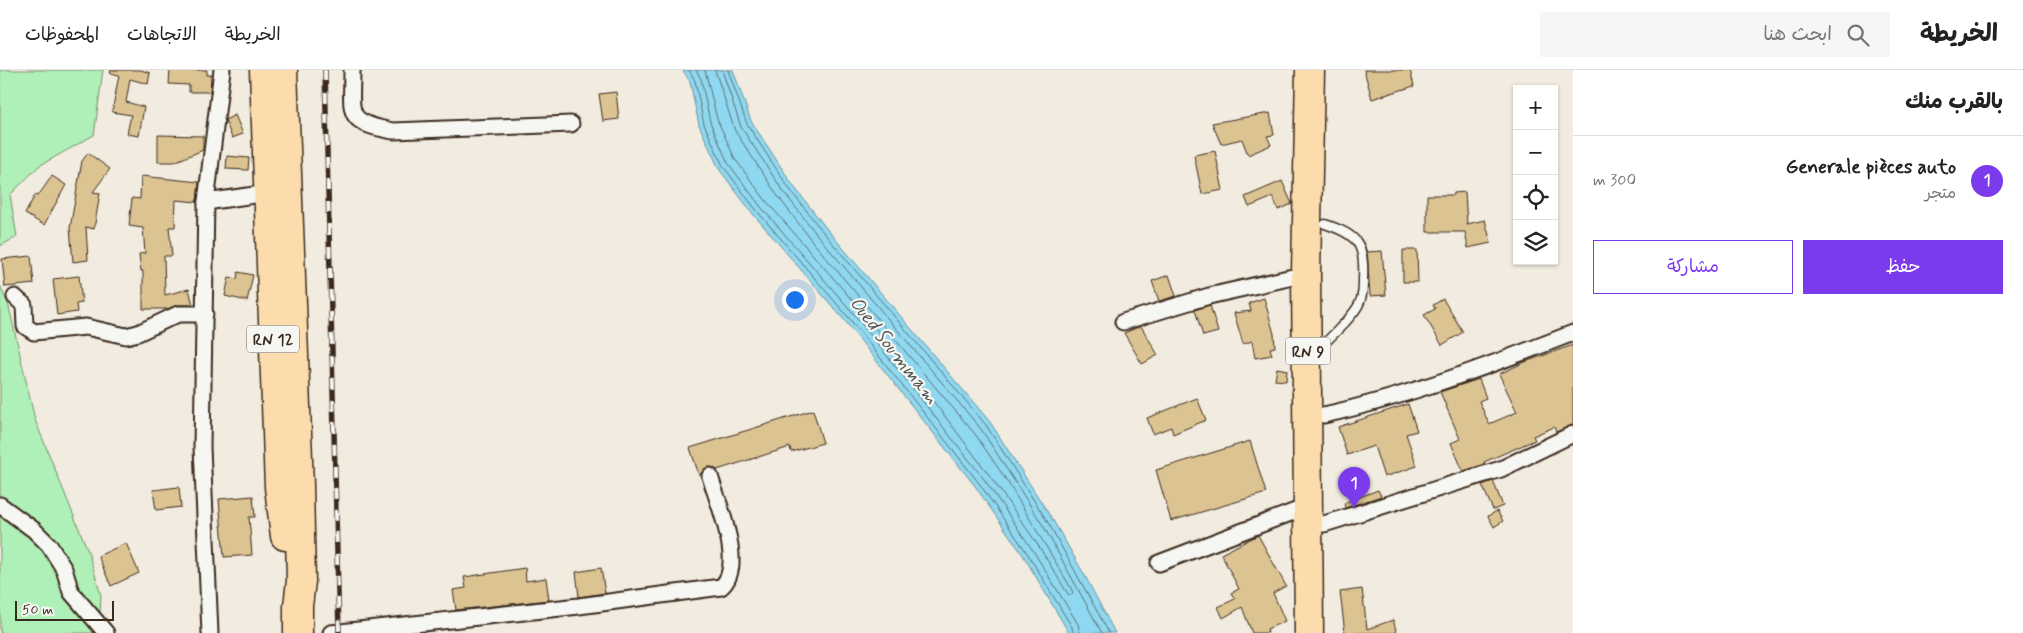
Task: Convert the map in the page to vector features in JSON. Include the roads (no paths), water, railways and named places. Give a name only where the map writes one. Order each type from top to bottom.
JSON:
[{"type":"highway","name":"RN 12","points":[[264,70],[279,487],[288,581],[298,606]]},
{"type":"highway","name":"RN 12","points":[[284,70],[299,494],[301,581],[298,606],[298,633]]},
{"type":"highway","name":"RN 9","points":[[1310,70],[1306,274],[1324,633]]},
{"type":"highway","name":"RN 9","points":[[1309,633],[1324,415],[1324,70]]},
{"type":"street","points":[[210,633],[202,447],[206,202],[222,70]]},
{"type":"street","points":[[352,70],[354,113],[357,119],[368,126],[393,131],[571,124]]},
{"type":"street","points":[[206,202],[268,194]]},
{"type":"street","points":[[1123,322],[1209,296],[1306,274]]},
{"type":"street","points":[[15,297],[24,305],[25,326],[34,332],[86,327],[126,336],[138,333],[178,314],[204,314]]},
{"type":"street","points":[[1324,415],[1371,404],[1495,363],[1573,333]]},
{"type":"street","points":[[1159,563],[1317,515],[1501,469],[1573,434]]},
{"type":"street","points":[[331,633],[579,606],[721,587],[728,580],[733,558],[710,476]]},
{"type":"street","points":[[0,505],[22,521],[49,546],[64,568],[71,592],[106,633]]},
{"type":"lane","points":[[1325,224],[1342,230],[1359,243],[1363,251],[1364,268],[1363,295],[1358,306],[1325,343]]},
{"type":"water","name":"Oued Soummam","points":[[683,70],[733,70],[751,121],[792,184],[826,228],[990,422],[1054,522],[1115,633],[1069,633],[1023,555],[975,486],[845,321],[753,214],[719,169],[699,125],[690,82]]},
{"type":"railway","points":[[325,70],[339,633]]},
{"type":"place","name":"Generale pièces auto","points":[[1354,508]]}]
